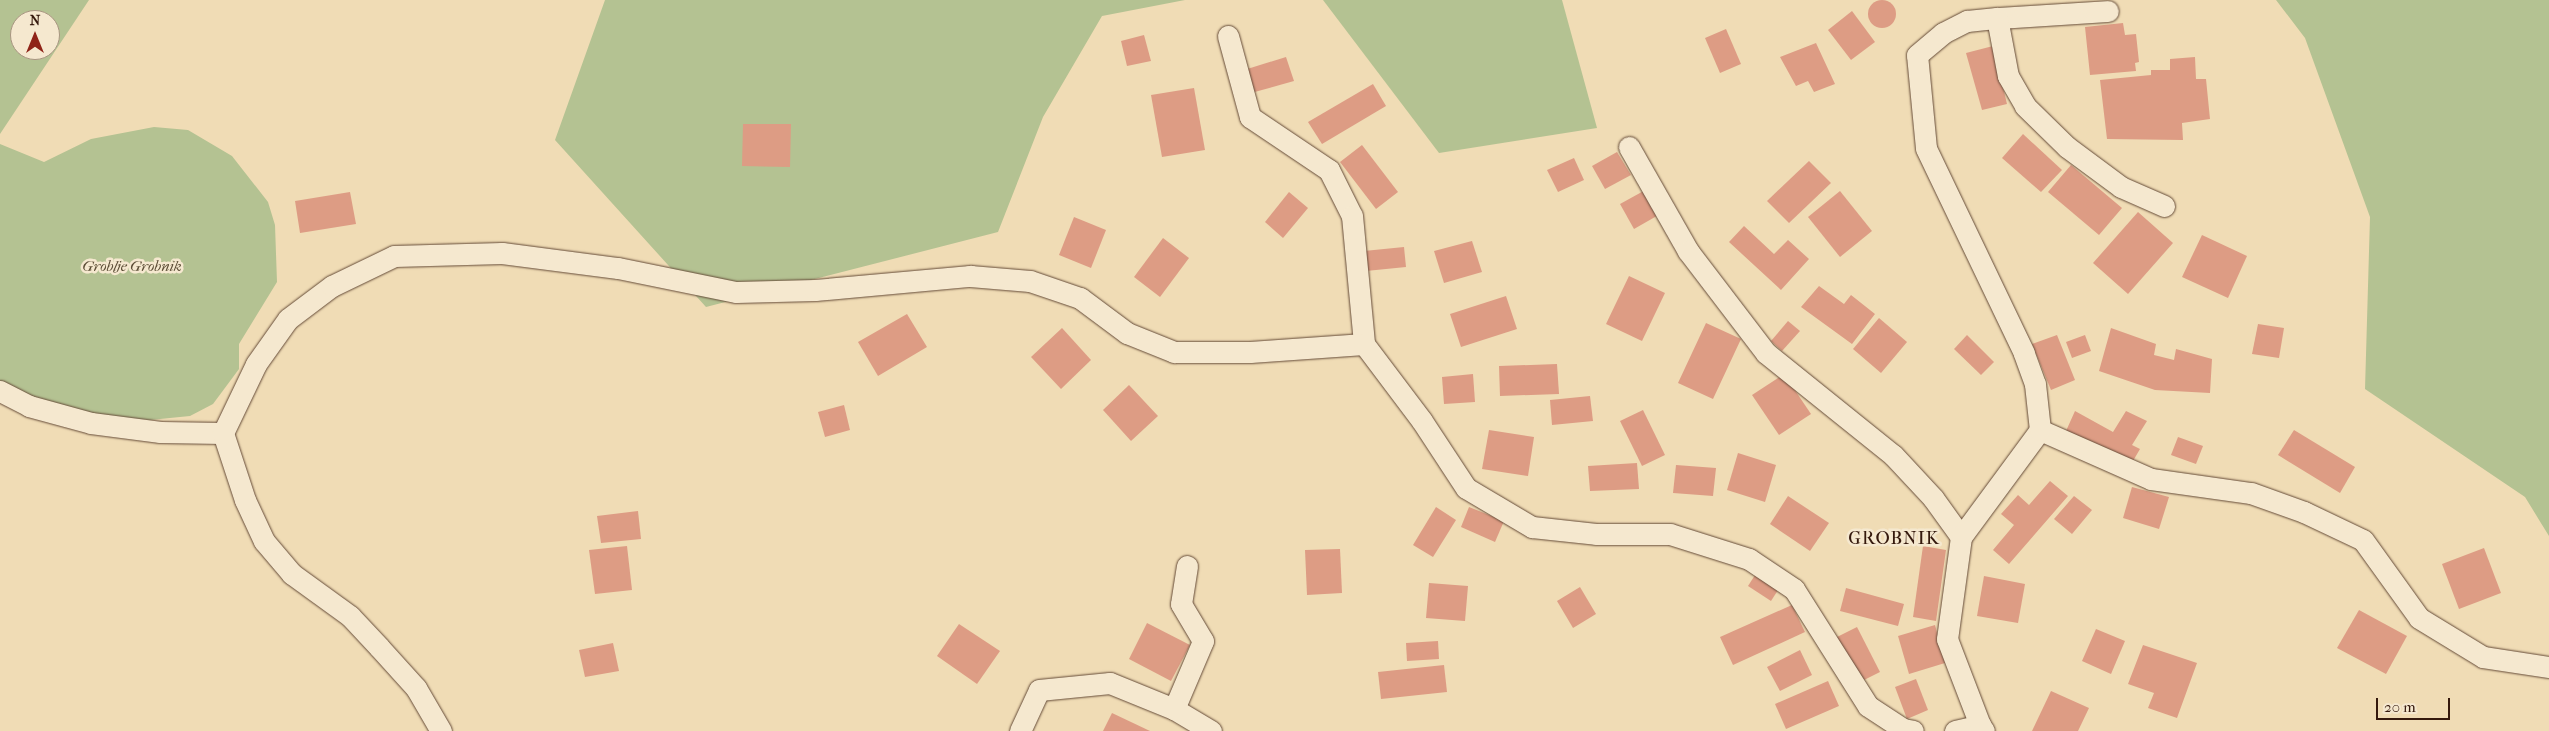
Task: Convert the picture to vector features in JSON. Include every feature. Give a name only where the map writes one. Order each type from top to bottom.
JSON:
[{"type":"street","points":[[1955,731],[1982,728],[1947,639],[1961,537],[2040,430],[2035,384],[2024,353],[1926,148],[1918,82],[1917,55],[1926,46],[1967,21],[2108,11]]},
{"type":"street","points":[[1998,18],[2008,76],[2026,106],[2067,147],[2121,187],[2164,206]]},
{"type":"street","points":[[1228,36],[1250,117],[1329,170],[1352,216],[1364,344],[1422,421],[1466,488],[1532,527],[1596,534],[1670,534],[1749,559],[1794,589],[1868,706],[1903,728],[1913,731]]},
{"type":"street","points":[[1629,147],[1688,251],[1766,353],[1893,455],[1933,498],[1961,537]]},
{"type":"street","points":[[441,731],[416,688],[379,647],[350,616],[292,574],[264,541],[245,500],[223,433],[256,364],[288,319],[332,286],[394,256],[502,253],[618,268],[736,292],[970,276],[1030,280],[1080,298],[1128,333],[1174,352],[1250,352],[1364,344]]},
{"type":"street","points":[[0,391],[29,406],[91,423],[160,432],[223,433]]},
{"type":"street","points":[[2040,430],[2151,479],[2251,493],[2304,512],[2364,540],[2419,618],[2483,657],[2549,667]]},
{"type":"street","points":[[1174,709],[1203,641],[1180,604],[1187,566]]},
{"type":"street","points":[[1020,731],[1039,690],[1110,683],[1174,709],[1210,731]]},
{"type":"green space","points":[[0,0],[89,0],[60,44],[60,10],[10,10],[10,60],[49,60],[0,134]]},
{"type":"green space","points":[[605,0],[1185,0],[1102,16],[1043,117],[998,232],[706,307],[555,140]]},
{"type":"green space","points":[[1323,0],[1562,0],[1597,128],[1439,153]]},
{"type":"green space","points":[[2276,0],[2549,0],[2549,536],[2525,497],[2365,389],[2370,217],[2305,38]]},
{"type":"green space","name":"Groblje Grobnik","points":[[154,127],[188,130],[232,156],[268,202],[275,225],[277,282],[239,344],[239,369],[213,404],[190,416],[150,420],[92,415],[33,399],[0,384],[0,144],[44,162],[91,139]]},
{"type":"building","points":[[1882,0],[1892,4],[1896,14],[1892,24],[1882,28],[1872,24],[1868,14],[1872,4]]},
{"type":"building","points":[[1852,11],[1875,42],[1851,60],[1828,30]]},
{"type":"building","points":[[2123,23],[2125,35],[2136,34],[2139,62],[2135,63],[2136,71],[2090,75],[2085,27]]},
{"type":"building","points":[[1726,29],[1741,64],[1720,73],[1705,38]]},
{"type":"building","points":[[1144,35],[1151,61],[1127,66],[1121,41]]},
{"type":"building","points":[[1816,43],[1835,84],[1814,92],[1808,81],[1796,86],[1780,57]]},
{"type":"building","points":[[1993,46],[2007,104],[1982,110],[1966,53]]},
{"type":"building","points":[[1286,57],[1294,81],[1251,93],[1244,70]]},
{"type":"building","points":[[2195,57],[2196,79],[2206,79],[2210,119],[2182,123],[2183,140],[2107,139],[2100,80],[2151,75],[2151,70],[2170,70],[2170,59]]},
{"type":"building","points":[[1373,84],[1386,106],[1322,144],[1308,122]]},
{"type":"building","points":[[1194,88],[1205,150],[1162,157],[1151,95]]},
{"type":"building","points":[[743,124],[791,124],[790,167],[742,166]]},
{"type":"building","points":[[2023,134],[2062,170],[2041,192],[2002,158]]},
{"type":"building","points":[[1362,145],[1398,192],[1376,209],[1340,162]]},
{"type":"building","points":[[1617,152],[1631,175],[1605,189],[1592,166]]},
{"type":"building","points":[[1574,158],[1584,180],[1558,192],[1547,170]]},
{"type":"building","points":[[1809,161],[1831,183],[1789,223],[1767,201]]},
{"type":"building","points":[[2071,165],[2122,208],[2099,235],[2048,192]]},
{"type":"building","points":[[1649,188],[1662,213],[1634,229],[1620,204]]},
{"type":"building","points":[[1840,191],[1872,231],[1840,257],[1808,217]]},
{"type":"building","points":[[350,192],[356,224],[300,233],[295,201]]},
{"type":"building","points":[[1289,192],[1308,208],[1283,238],[1265,222]]},
{"type":"building","points":[[2138,212],[2173,243],[2128,294],[2093,263]]},
{"type":"building","points":[[1074,217],[1106,230],[1091,268],[1059,255]]},
{"type":"building","points":[[1744,226],[1774,254],[1788,240],[1809,259],[1781,290],[1729,242]]},
{"type":"building","points":[[2202,235],[2247,256],[2228,298],[2182,277]]},
{"type":"building","points":[[1163,238],[1189,258],[1160,297],[1134,277]]},
{"type":"building","points":[[1472,241],[1482,272],[1444,283],[1434,251]]},
{"type":"building","points":[[1404,247],[1406,267],[1366,271],[1364,251]]},
{"type":"building","points":[[1629,276],[1665,293],[1642,341],[1606,324]]},
{"type":"building","points":[[1819,286],[1844,304],[1851,295],[1875,314],[1852,344],[1801,307]]},
{"type":"building","points":[[1506,296],[1517,329],[1461,347],[1450,314]]},
{"type":"building","points":[[907,314],[927,347],[878,376],[858,342]]},
{"type":"building","points":[[1879,318],[1907,342],[1881,373],[1853,349]]},
{"type":"building","points":[[1788,321],[1800,331],[1782,351],[1771,341]]},
{"type":"building","points":[[1706,323],[1741,339],[1713,399],[1678,383]]},
{"type":"building","points":[[2258,324],[2284,328],[2279,358],[2252,354]]},
{"type":"building","points":[[1062,328],[1091,360],[1061,389],[1031,357]]},
{"type":"building","points":[[2111,328],[2156,344],[2154,355],[2174,360],[2176,349],[2212,359],[2210,393],[2155,390],[2099,371]]},
{"type":"building","points":[[1967,335],[1994,362],[1981,375],[1954,349]]},
{"type":"building","points":[[2057,335],[2075,380],[2051,390],[2032,344]]},
{"type":"building","points":[[2085,335],[2091,351],[2072,358],[2066,342]]},
{"type":"building","points":[[1557,364],[1559,394],[1500,396],[1499,366]]},
{"type":"building","points":[[1473,374],[1475,402],[1444,404],[1442,377]]},
{"type":"building","points":[[1784,374],[1811,414],[1779,435],[1752,395]]},
{"type":"building","points":[[1129,385],[1158,416],[1131,441],[1103,410]]},
{"type":"building","points":[[1590,396],[1593,421],[1552,425],[1550,400]]},
{"type":"building","points":[[844,405],[850,430],[825,437],[818,412]]},
{"type":"building","points":[[1643,410],[1665,455],[1642,466],[1620,421]]},
{"type":"building","points":[[2075,411],[2113,432],[2126,411],[2147,421],[2132,445],[2140,449],[2130,466],[2066,431]]},
{"type":"building","points":[[1489,430],[1534,437],[1528,476],[1482,469]]},
{"type":"building","points":[[2294,430],[2355,467],[2340,493],[2278,455]]},
{"type":"building","points":[[2178,437],[2203,446],[2196,464],[2171,455]]},
{"type":"building","points":[[1738,453],[1776,465],[1765,502],[1727,490]]},
{"type":"building","points":[[1637,463],[1639,489],[1590,491],[1588,466]]},
{"type":"building","points":[[1676,465],[1716,468],[1713,496],[1673,493]]},
{"type":"building","points":[[2050,481],[2068,496],[2009,564],[1993,550],[2014,525],[2001,514],[2018,495],[2029,505]]},
{"type":"building","points":[[2132,487],[2169,497],[2159,529],[2123,518]]},
{"type":"building","points":[[1788,496],[1829,523],[1810,551],[1770,524]]},
{"type":"building","points":[[2074,496],[2092,510],[2072,534],[2054,519]]},
{"type":"building","points":[[1436,507],[1456,520],[1433,557],[1413,545]]},
{"type":"building","points":[[1469,507],[1504,521],[1495,542],[1461,527]]},
{"type":"building","points":[[638,511],[641,539],[601,543],[597,516]]},
{"type":"building","points":[[627,546],[632,590],[595,594],[589,550]]},
{"type":"building","points":[[1923,546],[1946,550],[1936,621],[1913,617]]},
{"type":"building","points":[[2484,548],[2501,593],[2459,609],[2442,564]]},
{"type":"building","points":[[1340,549],[1342,593],[1307,595],[1305,550]]},
{"type":"building","points":[[1757,572],[1780,587],[1771,601],[1748,586]]},
{"type":"building","points":[[1984,576],[2025,584],[2018,623],[1977,616]]},
{"type":"building","points":[[1429,583],[1468,586],[1465,621],[1426,618]]},
{"type":"building","points":[[1580,587],[1596,614],[1573,628],[1557,601]]},
{"type":"building","points":[[1846,588],[1904,604],[1898,626],[1840,611]]},
{"type":"building","points":[[1792,605],[1805,632],[1733,665],[1720,637]]},
{"type":"building","points":[[2359,610],[2407,636],[2386,674],[2337,648]]},
{"type":"building","points":[[1147,623],[1190,645],[1171,681],[1129,659]]},
{"type":"building","points":[[959,624],[1000,651],[977,684],[937,656]]},
{"type":"building","points":[[1935,625],[1945,663],[1909,674],[1898,636]]},
{"type":"building","points":[[1857,627],[1880,672],[1860,682],[1837,637]]},
{"type":"building","points":[[2096,629],[2125,641],[2111,674],[2082,661]]},
{"type":"building","points":[[1438,641],[1439,659],[1407,661],[1406,643]]},
{"type":"building","points":[[613,643],[619,671],[585,677],[579,650]]},
{"type":"building","points":[[2143,645],[2197,663],[2177,718],[2148,708],[2154,693],[2128,684]]},
{"type":"building","points":[[1800,650],[1812,675],[1780,691],[1767,667]]},
{"type":"building","points":[[1444,665],[1447,692],[1381,699],[1378,672]]},
{"type":"building","points":[[1916,679],[1928,710],[1907,719],[1895,687]]},
{"type":"building","points":[[1828,681],[1839,706],[1786,729],[1775,704]]},
{"type":"building","points":[[2051,691],[2089,708],[2078,731],[2032,731]]},
{"type":"building","points":[[1112,713],[1150,731],[1103,731]]},
{"type":"district","name":"GROBNIK","points":[[1894,539]]}]
